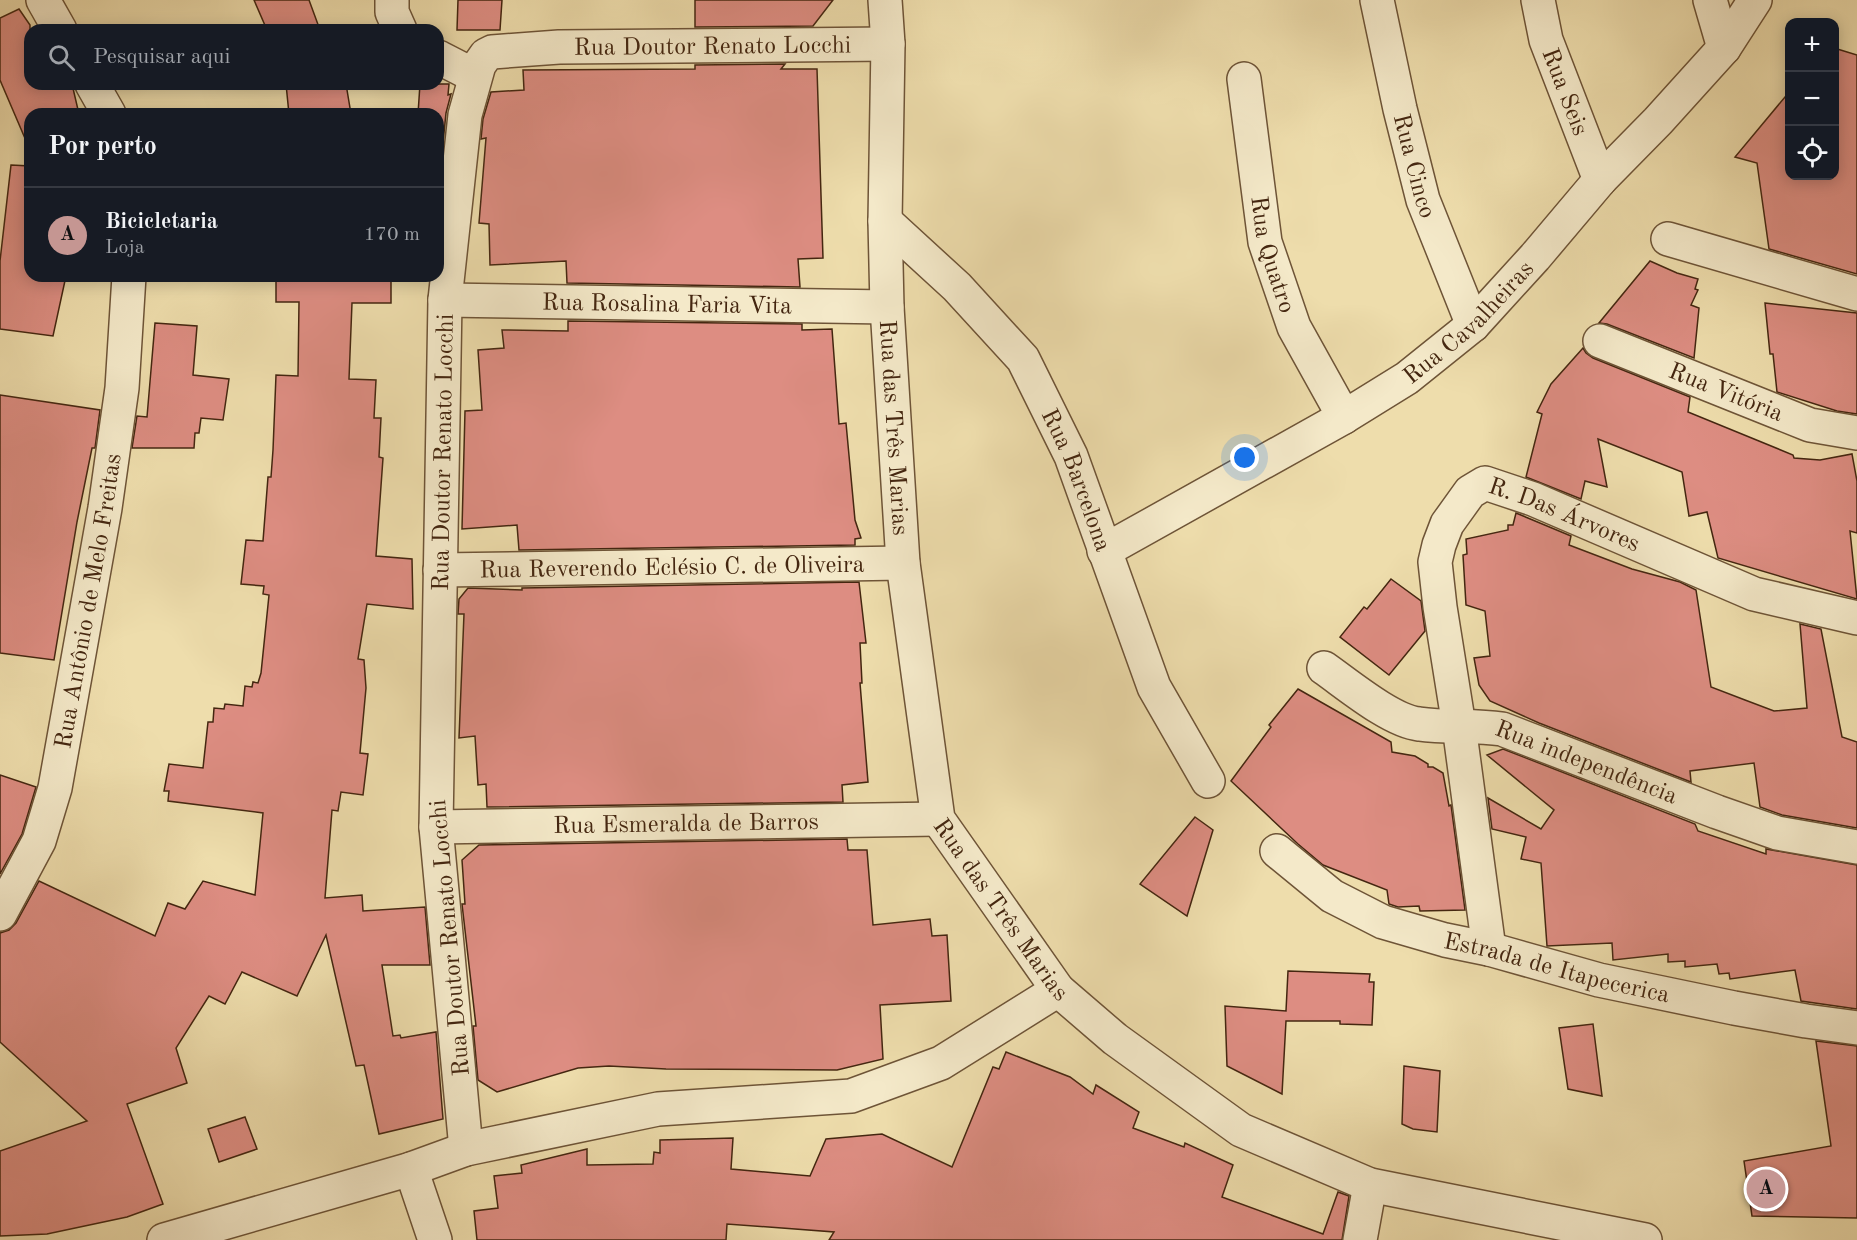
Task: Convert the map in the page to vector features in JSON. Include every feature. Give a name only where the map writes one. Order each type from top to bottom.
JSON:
[{"type":"street","points":[[43,0],[57,24]]},
{"type":"street","points":[[392,0],[392,12],[397,24]]},
{"type":"street","name":"Rua das Três Marias","points":[[885,0],[888,44],[885,221],[887,307],[903,563],[938,819],[1058,990],[1115,1039],[1241,1130],[1370,1185],[1645,1240]]},
{"type":"street","name":"Rua Cinco","points":[[1377,0],[1400,109],[1423,200],[1473,325]]},
{"type":"street","name":"Rua Seis","points":[[1538,0],[1546,40],[1600,180]]},
{"type":"street","points":[[1710,0],[1724,48]]},
{"type":"street","name":"Rua Cavalheiras","points":[[1104,550],[1344,417],[1407,378],[1473,325],[1535,257],[1600,180],[1658,121],[1724,48],[1755,0]]},
{"type":"street","name":"Rua Doutor Renato Locchi","points":[[466,1149],[436,827],[445,300],[465,116],[479,65],[486,55],[502,51],[560,47],[888,44]]},
{"type":"street","points":[[444,60],[475,76]]},
{"type":"street","name":"Rua Quatro","points":[[1244,79],[1265,242],[1294,327],[1344,417]]},
{"type":"street","points":[[95,90],[106,108]]},
{"type":"street","name":"Rua Barcelona","points":[[885,221],[957,287],[1023,359],[1071,456],[1154,687],[1208,781]]},
{"type":"street","points":[[1668,239],[1857,294]]},
{"type":"street","name":"Rua Antônio de Melo Freitas","points":[[0,914],[39,841],[55,788],[108,486],[122,388],[129,282]]},
{"type":"street","name":"Rua Rosalina Faria Vita","points":[[445,300],[887,307]]},
{"type":"street","name":"Rua Vitória","points":[[1600,341],[1810,425],[1857,434]]},
{"type":"street","name":"R. Das Árvores","points":[[1459,726],[1440,607],[1436,562],[1439,545],[1447,524],[1470,492],[1485,483],[1533,499],[1754,594],[1857,618]]},
{"type":"street","name":"Rua Reverendo Eclésio C. de Oliveira","points":[[440,570],[903,563]]},
{"type":"street","name":"Rua independência","points":[[1324,668],[1371,701],[1396,716],[1417,724],[1502,729],[1777,833],[1857,847]]},
{"type":"street","points":[[1459,726],[1489,949]]},
{"type":"street","name":"Rua Esmeralda de Barros","points":[[436,827],[938,819]]},
{"type":"street","name":"Estrada de Itapecerica","points":[[1277,851],[1332,896],[1383,922],[1599,980],[1744,1010],[1857,1028]]},
{"type":"street","points":[[164,1240],[411,1169],[466,1149],[658,1109],[851,1096],[941,1063],[1058,990]]},
{"type":"street","points":[[411,1169],[435,1240]]},
{"type":"street","points":[[1360,1240],[1370,1185]]},
{"type":"building","points":[[254,0],[309,0],[318,24],[264,24]]},
{"type":"building","points":[[458,0],[502,0],[500,30],[457,30]]},
{"type":"building","points":[[695,0],[833,0],[813,26],[695,27]]},
{"type":"building","points":[[19,9],[29,24],[24,24],[24,90],[73,90],[78,108],[24,108],[24,136],[0,80],[0,18]]},
{"type":"building","points":[[1839,50],[1857,55],[1857,274],[1769,249],[1757,163],[1735,157],[1785,97],[1785,180],[1839,180]]},
{"type":"building","points":[[785,64],[781,69],[817,69],[823,258],[798,259],[800,287],[567,283],[566,261],[490,265],[489,224],[479,223],[486,138],[481,139],[483,119],[491,92],[524,90],[523,70],[695,69],[695,65]]},
{"type":"building","points":[[444,84],[449,84],[448,95],[451,94],[444,133],[444,108],[418,108],[420,90],[444,90]]},
{"type":"building","points":[[287,90],[347,90],[350,108],[288,108]]},
{"type":"building","points":[[11,165],[24,166],[24,282],[65,282],[53,336],[0,329],[0,261]]},
{"type":"building","points":[[1650,261],[1698,279],[1695,289],[1698,290],[1691,305],[1699,308],[1694,358],[1607,324],[1599,323]]},
{"type":"building","points":[[276,282],[391,282],[391,303],[352,303],[349,379],[376,380],[374,418],[381,418],[379,457],[383,458],[376,556],[412,559],[413,609],[367,604],[358,659],[364,660],[366,688],[360,753],[368,754],[363,795],[341,792],[338,811],[332,810],[325,898],[362,895],[363,911],[425,907],[430,965],[382,965],[393,1036],[400,1035],[401,1038],[436,1032],[443,1119],[379,1134],[364,1065],[356,1066],[326,935],[297,996],[242,972],[225,1004],[209,996],[176,1048],[187,1083],[127,1104],[163,1204],[127,1217],[47,1234],[0,1236],[0,1151],[87,1121],[0,1042],[0,933],[9,930],[16,923],[39,881],[155,936],[168,903],[185,909],[203,881],[255,895],[263,813],[168,801],[169,791],[164,791],[169,764],[203,768],[208,722],[213,722],[214,708],[224,709],[225,704],[243,706],[245,686],[252,687],[253,682],[258,683],[261,673],[269,595],[263,594],[264,586],[241,584],[246,540],[263,541],[268,477],[271,477],[276,375],[298,376],[299,302],[276,302]]},
{"type":"building","points":[[1765,303],[1857,313],[1857,414],[1837,411],[1777,392],[1773,354],[1770,354]]},
{"type":"building","points":[[568,321],[802,324],[802,330],[832,329],[839,424],[846,423],[855,520],[861,538],[855,539],[855,545],[519,550],[517,525],[462,529],[465,411],[482,410],[478,350],[504,348],[502,330],[568,331]]},
{"type":"building","points":[[155,323],[197,326],[193,375],[229,379],[223,420],[201,418],[199,433],[195,433],[194,448],[132,448],[137,416],[147,417]]},
{"type":"building","points":[[1583,348],[1593,358],[1690,397],[1688,412],[1793,455],[1794,458],[1820,460],[1852,454],[1857,481],[1857,533],[1850,531],[1857,599],[1718,558],[1707,512],[1689,516],[1682,472],[1598,439],[1607,487],[1585,481],[1581,499],[1526,477],[1542,414],[1537,412],[1551,384]]},
{"type":"building","points":[[0,395],[100,410],[95,448],[92,448],[77,522],[54,660],[0,653]]},
{"type":"building","points":[[1516,513],[1571,536],[1569,545],[1632,569],[1680,582],[1696,590],[1711,687],[1745,700],[1774,711],[1807,708],[1800,624],[1821,629],[1842,737],[1857,742],[1857,828],[1782,815],[1760,807],[1754,763],[1690,771],[1691,782],[1539,723],[1490,701],[1479,685],[1474,658],[1490,656],[1485,611],[1466,605],[1463,555],[1467,554],[1466,539],[1508,530],[1508,525],[1513,525]]},
{"type":"building","points":[[1391,579],[1421,601],[1425,631],[1389,675],[1340,637]]},
{"type":"building","points":[[859,582],[866,643],[860,643],[862,683],[860,683],[868,782],[842,785],[843,802],[487,807],[486,784],[478,785],[475,736],[459,738],[464,614],[458,614],[459,599],[468,588],[522,590],[522,588]]},
{"type":"building","points":[[1298,689],[1391,742],[1392,752],[1415,756],[1428,764],[1428,767],[1433,767],[1443,773],[1449,806],[1451,805],[1465,910],[1420,911],[1419,906],[1398,907],[1389,904],[1387,890],[1323,865],[1231,781],[1271,727],[1269,725]]},
{"type":"building","points":[[1503,749],[1695,824],[1698,831],[1766,854],[1766,849],[1857,865],[1857,1009],[1801,1001],[1795,970],[1730,979],[1729,973],[1719,974],[1717,964],[1685,967],[1685,961],[1668,962],[1668,954],[1613,960],[1612,943],[1547,946],[1541,863],[1521,859],[1526,837],[1492,829],[1488,798],[1541,829],[1554,810],[1487,755]]},
{"type":"building","points":[[0,775],[36,787],[22,834],[0,874]]},
{"type":"building","points":[[1195,817],[1213,830],[1187,916],[1140,884]]},
{"type":"building","points":[[847,839],[848,850],[867,850],[873,925],[930,919],[932,936],[947,935],[951,1001],[880,1005],[883,1059],[837,1070],[666,1069],[609,1066],[578,1068],[497,1092],[478,1080],[473,1026],[476,1026],[462,904],[465,904],[462,860],[479,845]]},
{"type":"building","points":[[1288,971],[1370,974],[1369,982],[1374,982],[1372,1025],[1340,1024],[1340,1021],[1286,1021],[1282,1094],[1227,1066],[1225,1006],[1286,1011]]},
{"type":"building","points":[[1593,1024],[1602,1096],[1568,1089],[1559,1028]]},
{"type":"building","points":[[1816,1041],[1857,1046],[1857,1218],[1752,1216],[1744,1161],[1831,1146]]},
{"type":"building","points":[[1006,1052],[1070,1077],[1093,1094],[1096,1085],[1139,1112],[1133,1128],[1184,1147],[1185,1143],[1233,1165],[1222,1197],[1323,1234],[1338,1192],[1349,1196],[1342,1240],[829,1240],[834,1232],[727,1224],[726,1240],[477,1240],[474,1211],[498,1208],[494,1176],[522,1173],[521,1165],[587,1149],[587,1165],[653,1164],[654,1152],[660,1153],[660,1140],[733,1138],[731,1169],[810,1176],[826,1139],[882,1134],[952,1167],[993,1067],[999,1069]]},
{"type":"building","points":[[1404,1066],[1440,1071],[1437,1132],[1413,1129],[1402,1124]]},
{"type":"building","points":[[245,1117],[257,1149],[219,1162],[208,1129]]},
{"type":"place","name":"Bicicletaria","points":[[1766,1189]]}]
